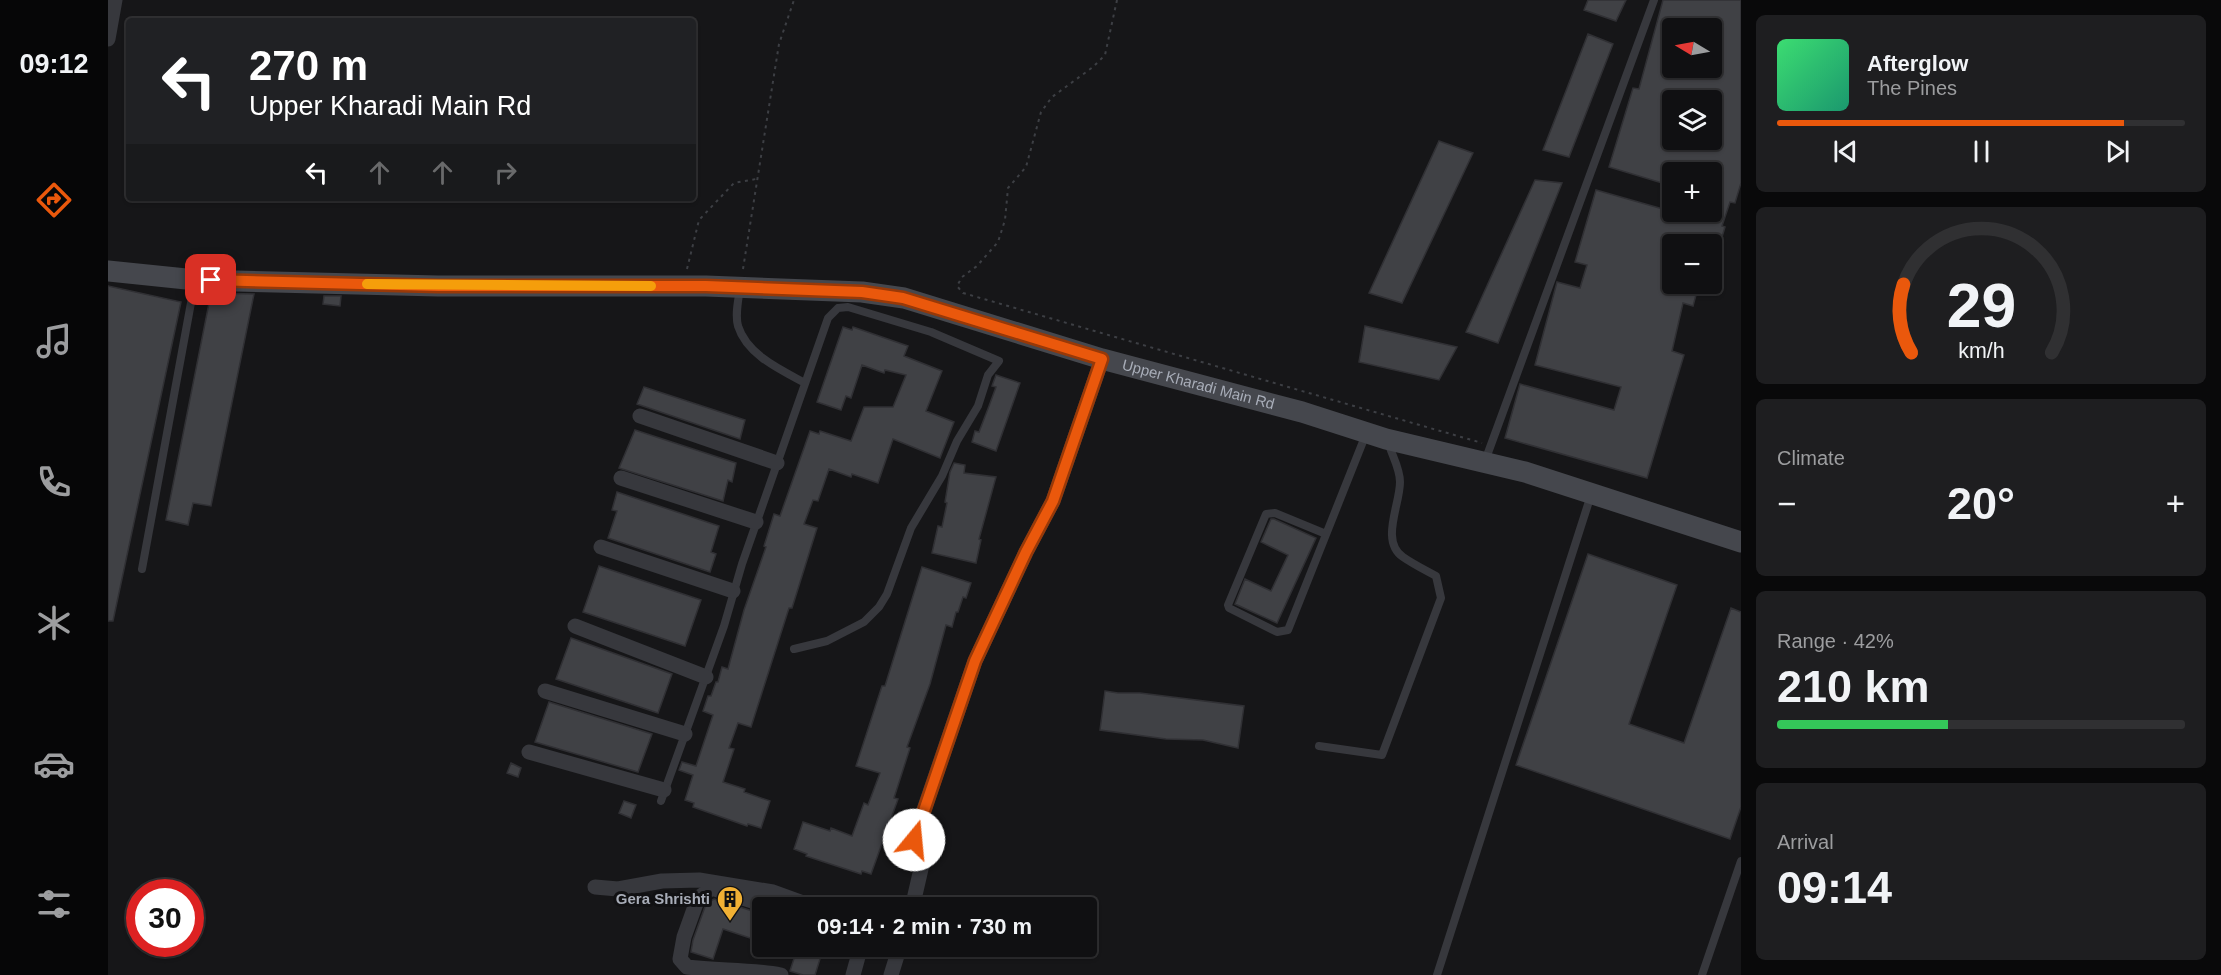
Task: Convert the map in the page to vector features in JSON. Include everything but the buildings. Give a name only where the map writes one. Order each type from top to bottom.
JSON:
[{"type":"street","points":[[108,39],[116,0]]},
{"type":"street","name":"Upper Kharadi Main Rd","points":[[108,271],[196,280],[449,286],[740,287],[862,292],[903,298],[1102,359],[1302,412],[1376,435],[1487,454],[1525,472],[1591,495],[1741,542]]},
{"type":"street","points":[[915,897],[921,869],[914,845],[915,836],[940,759],[975,661],[1026,552],[1053,501],[1102,359]]},
{"type":"street","points":[[640,416],[777,463]]},
{"type":"street","points":[[621,478],[756,522]]},
{"type":"street","points":[[601,547],[733,591]]},
{"type":"street","points":[[575,626],[706,677]]},
{"type":"street","points":[[545,691],[685,734]]},
{"type":"street","points":[[529,752],[662,796]]},
{"type":"street","points":[[596,887],[618,890],[662,881],[699,880],[773,892],[787,897]]},
{"type":"street","points":[[752,901],[712,888],[698,898],[684,937],[680,959],[687,967],[781,975]]},
{"type":"street","points":[[853,975],[858,957]]},
{"type":"street","points":[[891,975],[897,957]]},
{"type":"lane","points":[[1487,454],[1654,0]]},
{"type":"lane","points":[[142,569],[196,280]]},
{"type":"lane","points":[[740,287],[737,310],[738,327],[747,342],[774,366],[805,383]]},
{"type":"lane","points":[[662,796],[724,626],[756,522],[828,318],[838,308],[848,307],[931,332],[999,361],[988,375],[978,406],[957,441],[942,476],[911,528],[887,594],[879,607],[864,622],[827,641],[794,649]]},
{"type":"lane","points":[[1326,534],[1275,513],[1266,514],[1228,605],[1229,608],[1277,632],[1288,630],[1326,534],[1376,435]]},
{"type":"lane","points":[[1319,746],[1382,755],[1441,598],[1436,576],[1401,556],[1395,548],[1392,538],[1400,484],[1399,473],[1376,435]]},
{"type":"lane","points":[[1437,975],[1591,495]]},
{"type":"lane","points":[[1702,975],[1741,861]]},
{"type":"path","points":[[740,287],[779,44],[794,0]]},
{"type":"path","points":[[1117,0],[1105,55],[1093,67],[1052,97],[1041,112],[1026,167],[1008,188],[1005,220],[998,242],[977,266],[962,277],[957,286],[963,293],[1487,454]]},
{"type":"path","points":[[682,286],[699,220],[734,183],[757,179]]},
{"type":"slow traffic","points":[[367,284],[651,286]]},
{"type":"place","name":"Gera Shrishti","points":[[730,922]]},
{"type":"route","points":[[211,280],[438,286],[706,286],[862,292],[903,298],[1102,359],[1053,501],[1026,552],[975,661],[914,840]]}]
